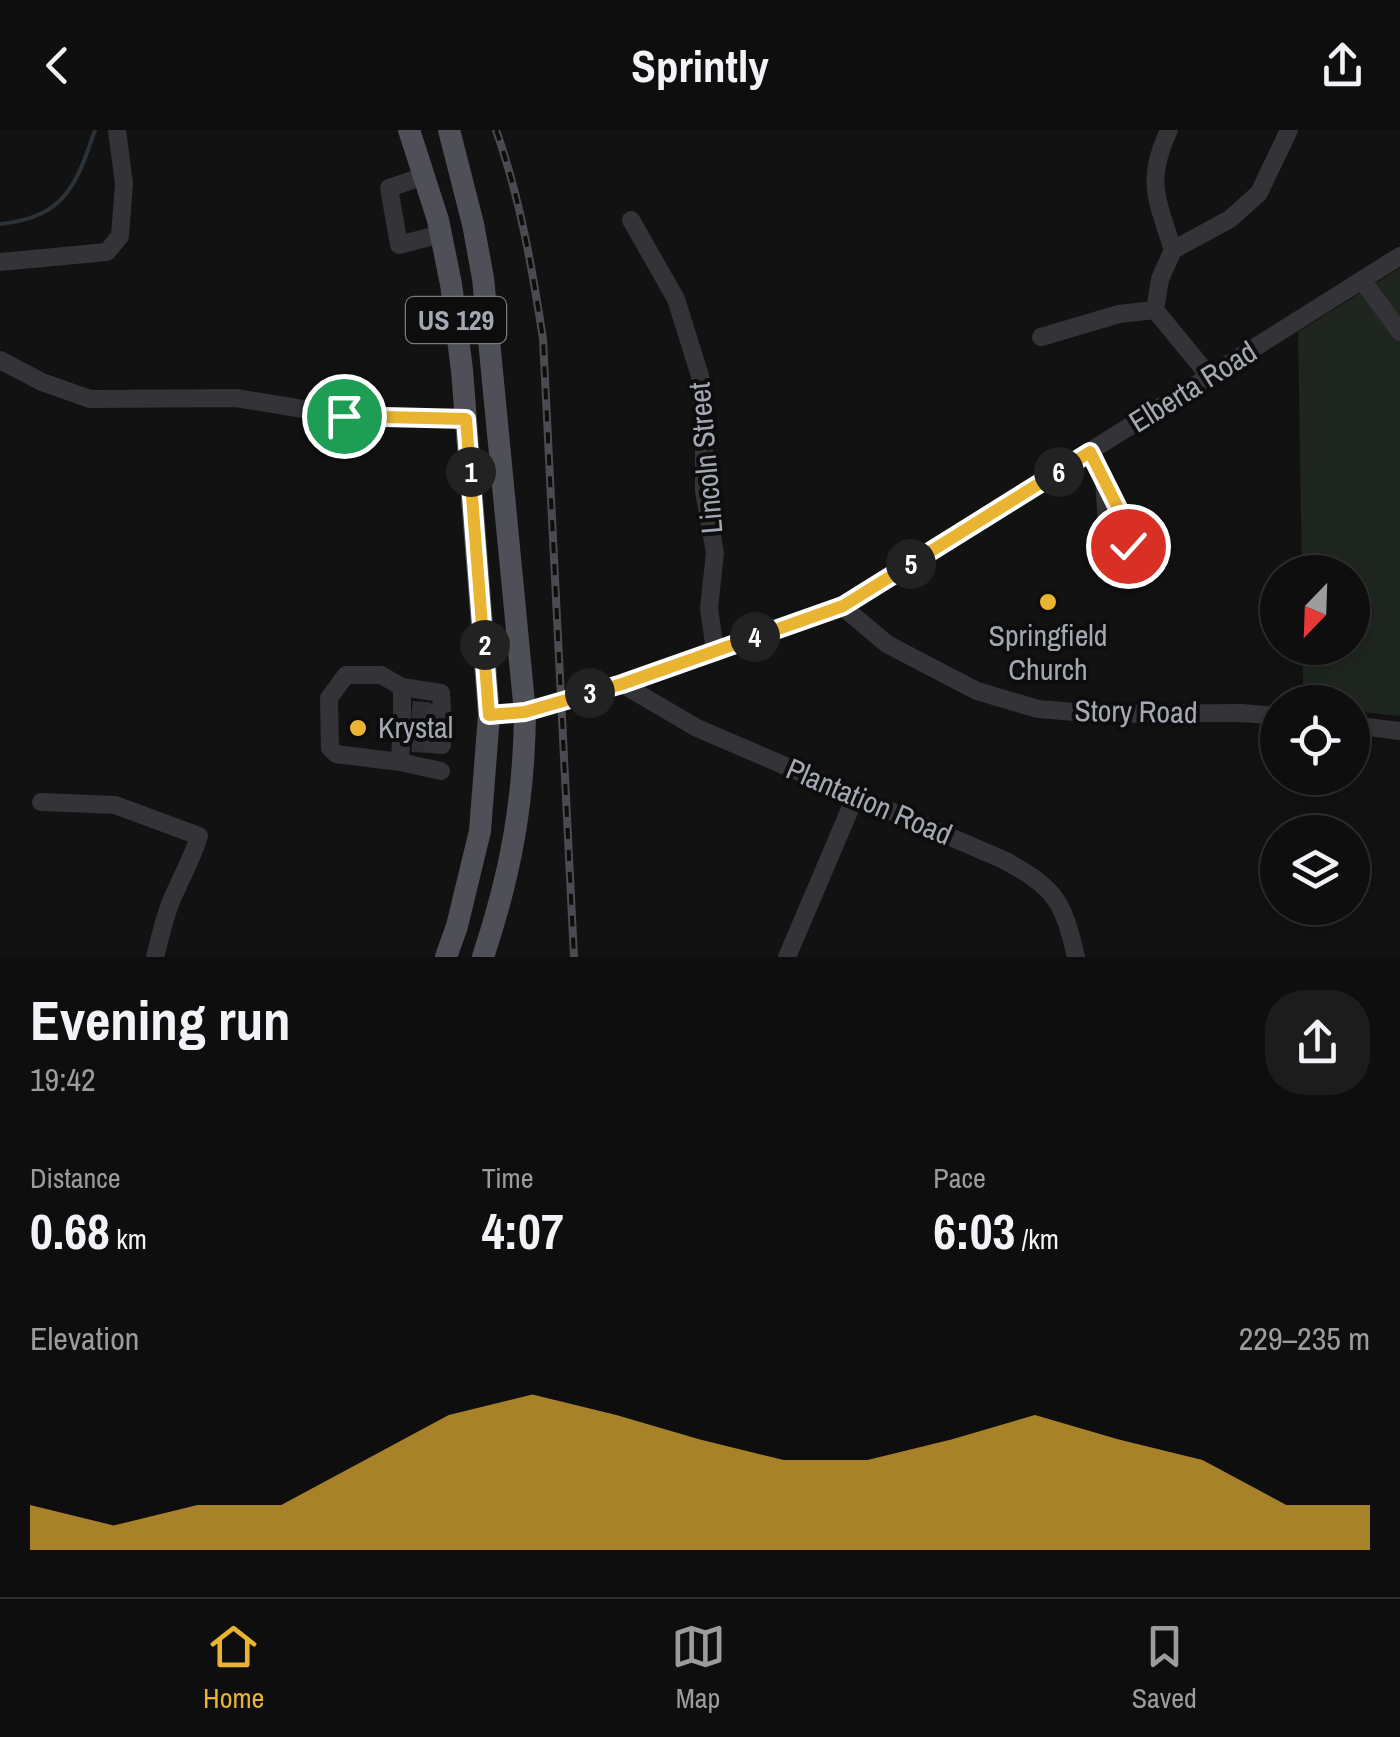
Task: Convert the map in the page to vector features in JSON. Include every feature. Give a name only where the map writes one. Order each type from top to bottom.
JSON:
[{"type":"main road","name":"US 129","points":[[409,130],[441,234],[451,284],[466,419],[489,715],[480,830],[446,957]]},
{"type":"main road","name":"US 129","points":[[449,130],[483,278],[525,712],[516,836],[499,909],[482,957]]},
{"type":"street","points":[[0,262],[108,252],[120,236],[124,184],[117,130]]},
{"type":"street","points":[[1169,130],[1158,154],[1154,177],[1173,250]]},
{"type":"street","points":[[1210,377],[1155,310],[1160,279],[1173,250],[1230,219],[1259,193],[1289,130]]},
{"type":"street","points":[[402,264],[390,188],[424,176]]},
{"type":"street","name":"Lincoln Street","points":[[631,220],[676,299],[700,376],[704,491],[715,553],[708,608],[715,650]]},
{"type":"street","points":[[399,244],[441,234]]},
{"type":"street","name":"Elberta Road","points":[[489,715],[525,712],[622,684],[843,606],[1400,256]]},
{"type":"street","points":[[1362,280],[1400,332]]},
{"type":"street","points":[[1041,337],[1119,314],[1155,310]]},
{"type":"street","points":[[0,360],[42,382],[90,399],[236,398],[344,416],[466,419]]},
{"type":"street","points":[[1090,452],[1104,478]]},
{"type":"street","name":"Story Road","points":[[843,606],[887,644],[976,691],[1038,709],[1100,714],[1260,714]]},
{"type":"street","points":[[437,731],[441,693],[402,687],[382,674],[346,676],[330,698],[330,748],[336,754],[441,771]]},
{"type":"street","name":"Plantation Road","points":[[622,684],[698,728],[1026,872],[1052,892],[1068,922],[1076,957]]},
{"type":"street","points":[[402,687],[405,713]]},
{"type":"street","points":[[1370,726],[1400,730]]},
{"type":"street","points":[[400,762],[405,742]]},
{"type":"street","points":[[787,957],[856,795]]},
{"type":"street","points":[[41,802],[115,805],[200,836],[166,914],[155,957]]},
{"type":"shaded area","points":[[1400,268],[1400,716],[1370,713],[1370,685],[1303,685],[1303,665],[1370,665],[1370,555],[1302,555],[1298,332]]},
{"type":"waterway","points":[[0,224],[22,220],[54,206],[74,183],[95,130]]},
{"type":"tunnel","points":[[412,710],[435,712]]},
{"type":"tunnel","points":[[402,727],[434,728]]},
{"type":"tunnel","points":[[412,743],[432,744]]},
{"type":"railway","points":[[496,130],[524,233],[543,339],[574,957]]},
{"type":"place","name":"Springfield Church","points":[[1048,602]]},
{"type":"place","name":"Krystal","points":[[358,728]]},
{"type":"route","points":[[344,416],[466,419],[489,715],[525,712],[622,684],[843,606],[1090,452],[1131,534],[1128,546]]}]
